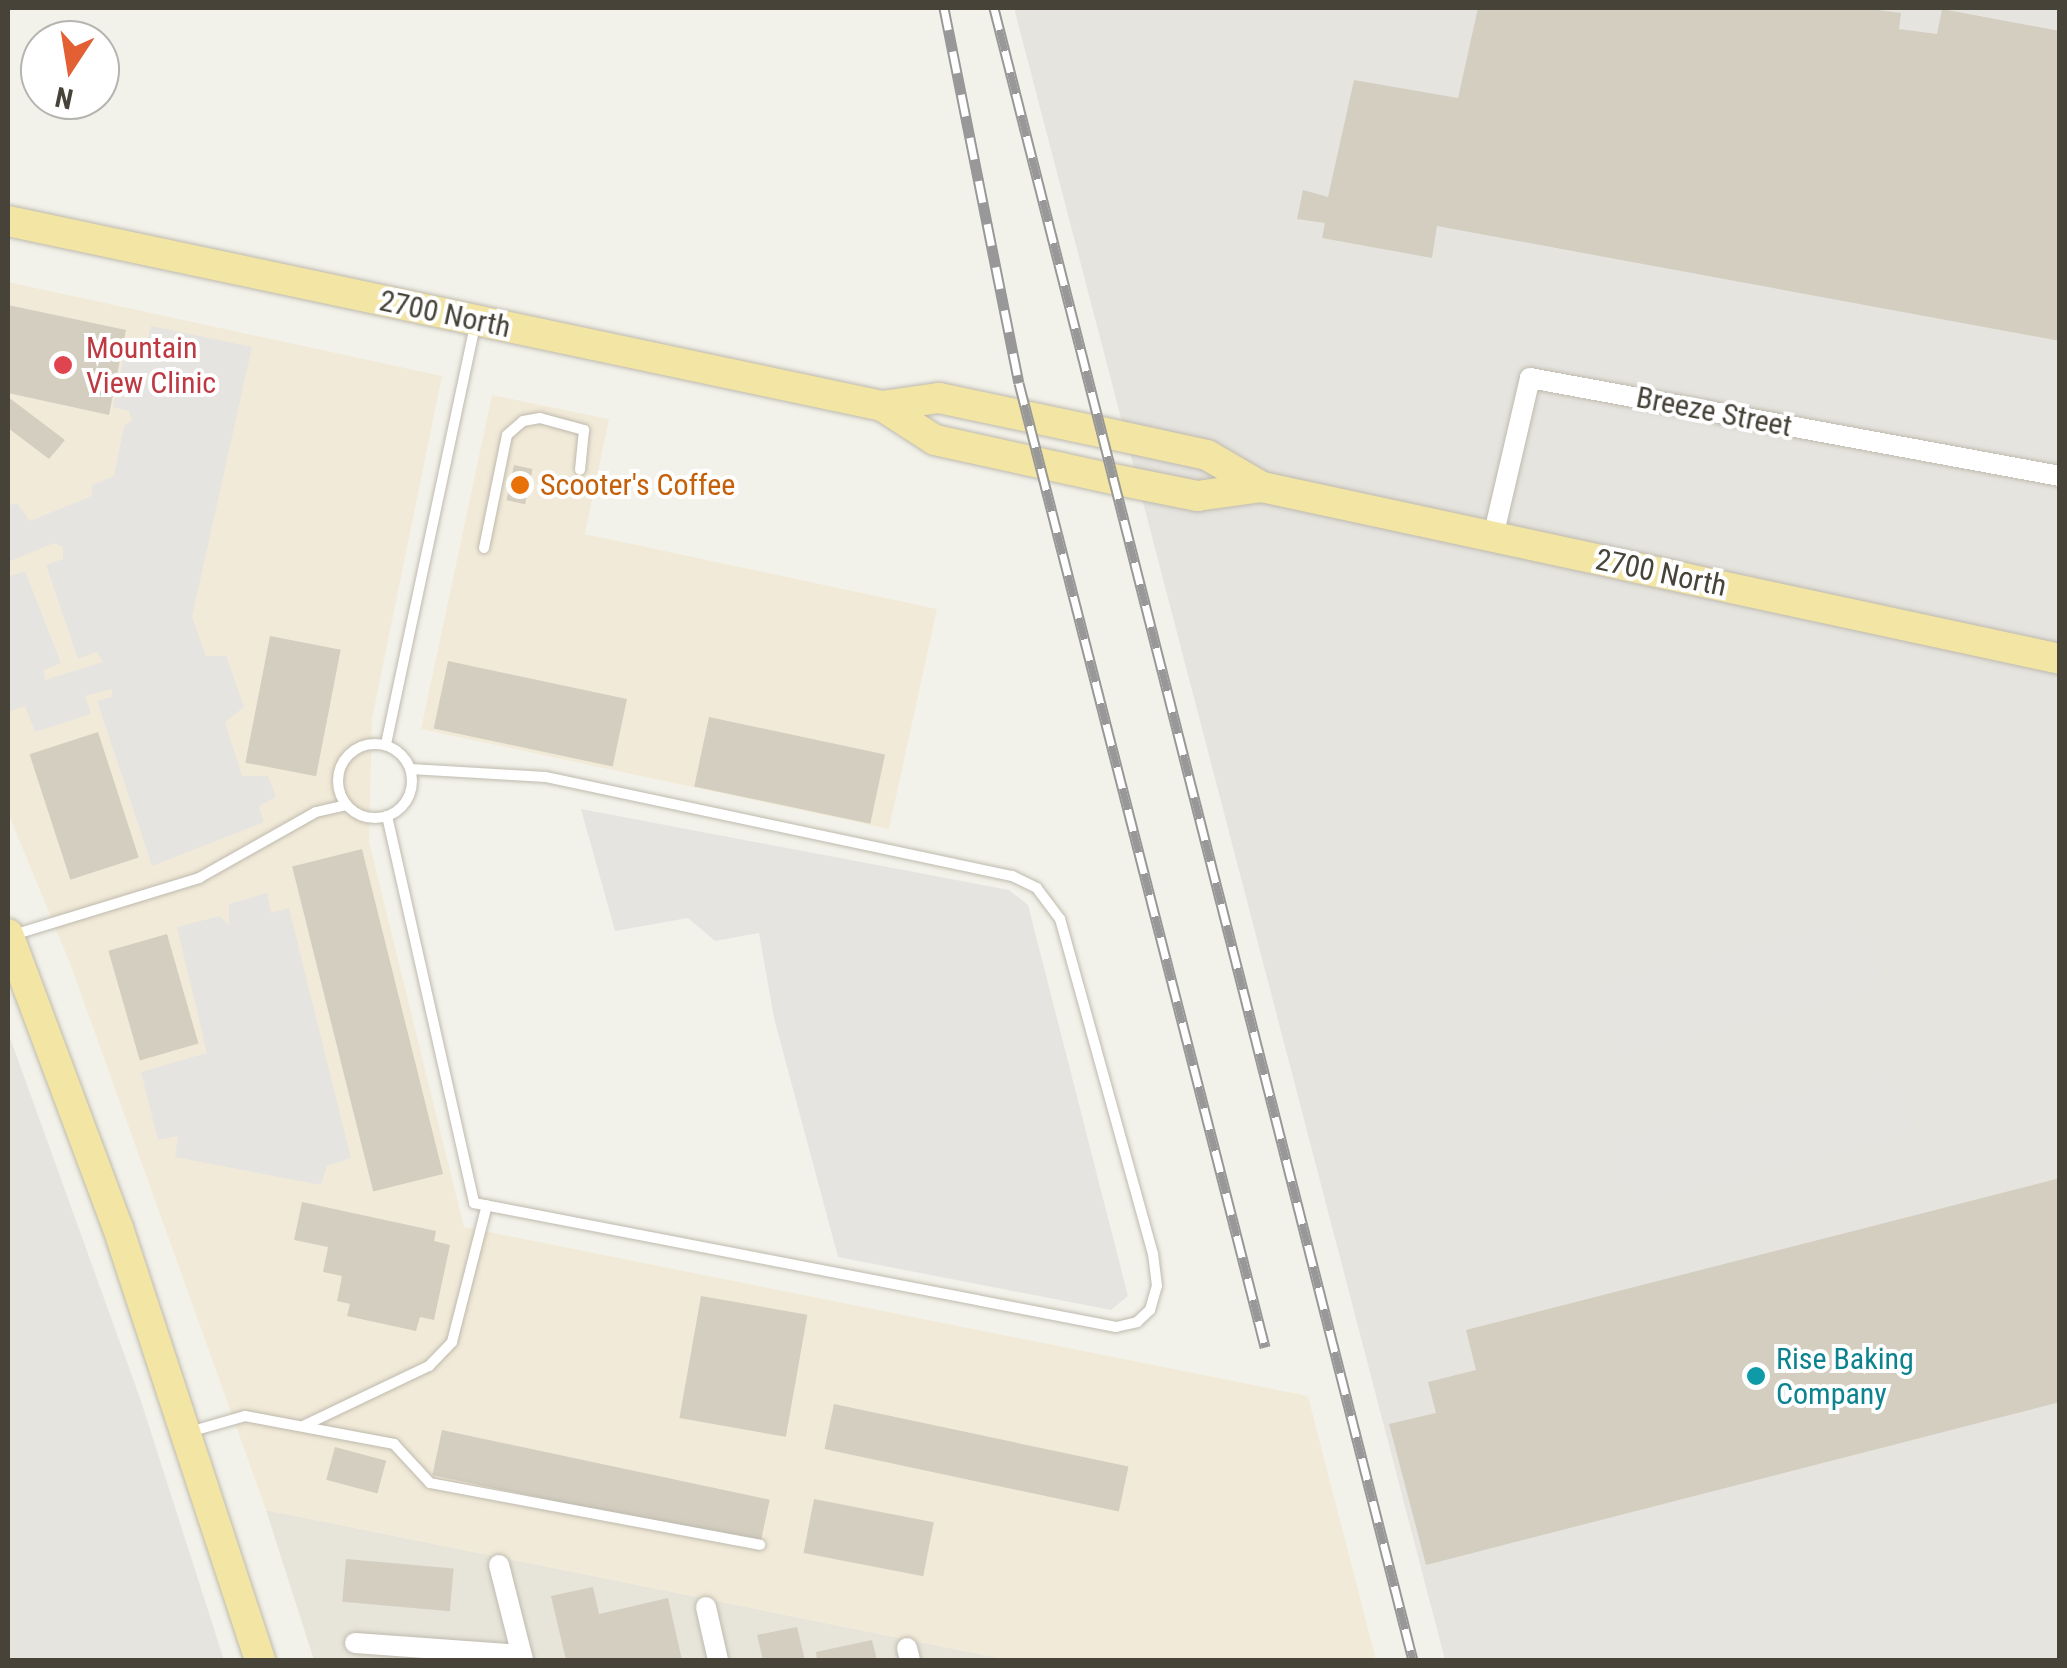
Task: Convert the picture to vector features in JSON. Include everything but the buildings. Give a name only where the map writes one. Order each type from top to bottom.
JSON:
[{"type":"main road","name":"2700 North","points":[[8,221],[882,406],[939,398],[1102,432],[1207,455],[1262,488],[2060,659]]},
{"type":"main road","name":"2700 North","points":[[882,406],[935,440],[1197,496],[1262,488]]},
{"type":"main road","points":[[8,936],[188,1432],[260,1660]]},
{"type":"street","name":"Breeze Street","points":[[1493,537],[1530,378],[2060,476]]},
{"type":"street","points":[[355,1643],[522,1658],[499,1565]]},
{"type":"street","points":[[706,1607],[718,1660]]},
{"type":"lane","points":[[386,744],[476,321]]},
{"type":"lane","points":[[484,548],[507,435],[523,421],[540,418],[584,430],[580,470]]},
{"type":"lane","points":[[387,816],[474,1203],[1116,1327],[1144,1316],[1157,1286],[1060,919],[1037,888],[1012,876],[545,776],[411,769],[386,744],[359,746],[341,765],[339,794],[346,805],[372,818],[387,816],[409,798],[411,769]]},
{"type":"lane","points":[[8,936],[200,878],[316,812],[346,805]]},
{"type":"lane","points":[[302,1426],[430,1366],[452,1342],[487,1205]]},
{"type":"lane","points":[[188,1432],[244,1416],[394,1444],[430,1483],[760,1546]]},
{"type":"shaded area","points":[[1014,8],[2059,8],[2059,1660],[1445,1660]]},
{"type":"shaded area","points":[[8,282],[442,376],[372,719],[369,842],[464,1227],[1308,1396],[1376,1660],[1009,1660],[266,1510],[71,966],[8,813]]},
{"type":"shaded area","points":[[151,326],[252,347],[192,617],[206,656],[226,656],[244,707],[225,722],[242,776],[268,776],[276,797],[259,806],[264,822],[152,866],[97,701],[112,697],[112,689],[85,696],[91,714],[35,732],[25,706],[8,712],[8,577],[25,571],[61,663],[44,670],[45,680],[103,662],[97,652],[78,659],[46,565],[63,559],[63,547],[54,543],[8,562],[8,506],[17,503],[30,521],[92,496],[92,485],[114,476],[124,426],[132,420],[129,411],[113,407],[127,343],[146,347]]},
{"type":"shaded area","points":[[492,395],[609,419],[585,534],[937,609],[889,829],[421,729]]},
{"type":"shaded area","points":[[581,809],[1009,890],[1028,905],[1128,1296],[1111,1310],[838,1257],[774,1018],[759,933],[715,941],[688,918],[615,931]]},
{"type":"shaded area","points":[[267,893],[271,913],[289,908],[351,1158],[327,1166],[321,1185],[175,1157],[178,1136],[158,1140],[141,1072],[207,1053],[177,927],[220,916],[229,925],[229,904]]},
{"type":"shaded area","points":[[1865,916],[1884,991],[1611,1059],[1592,984]]},
{"type":"shaded area","points":[[8,1032],[140,1398],[224,1660],[8,1660]]},
{"type":"shaded area","points":[[1897,1068],[1914,1138],[1626,1210],[1609,1140]]},
{"type":"shaded area","points":[[266,1510],[1009,1660],[314,1660]]},
{"type":"railway","points":[[944,8],[1019,383],[1265,1347]]},
{"type":"railway","points":[[994,8],[1413,1660]]},
{"type":"place","name":"Mountain View Clinic","points":[[63,365]]},
{"type":"place","name":"Scooter's Coffee","points":[[520,485]]},
{"type":"place","name":"Rise Baking Company","points":[[1756,1376]]}]
